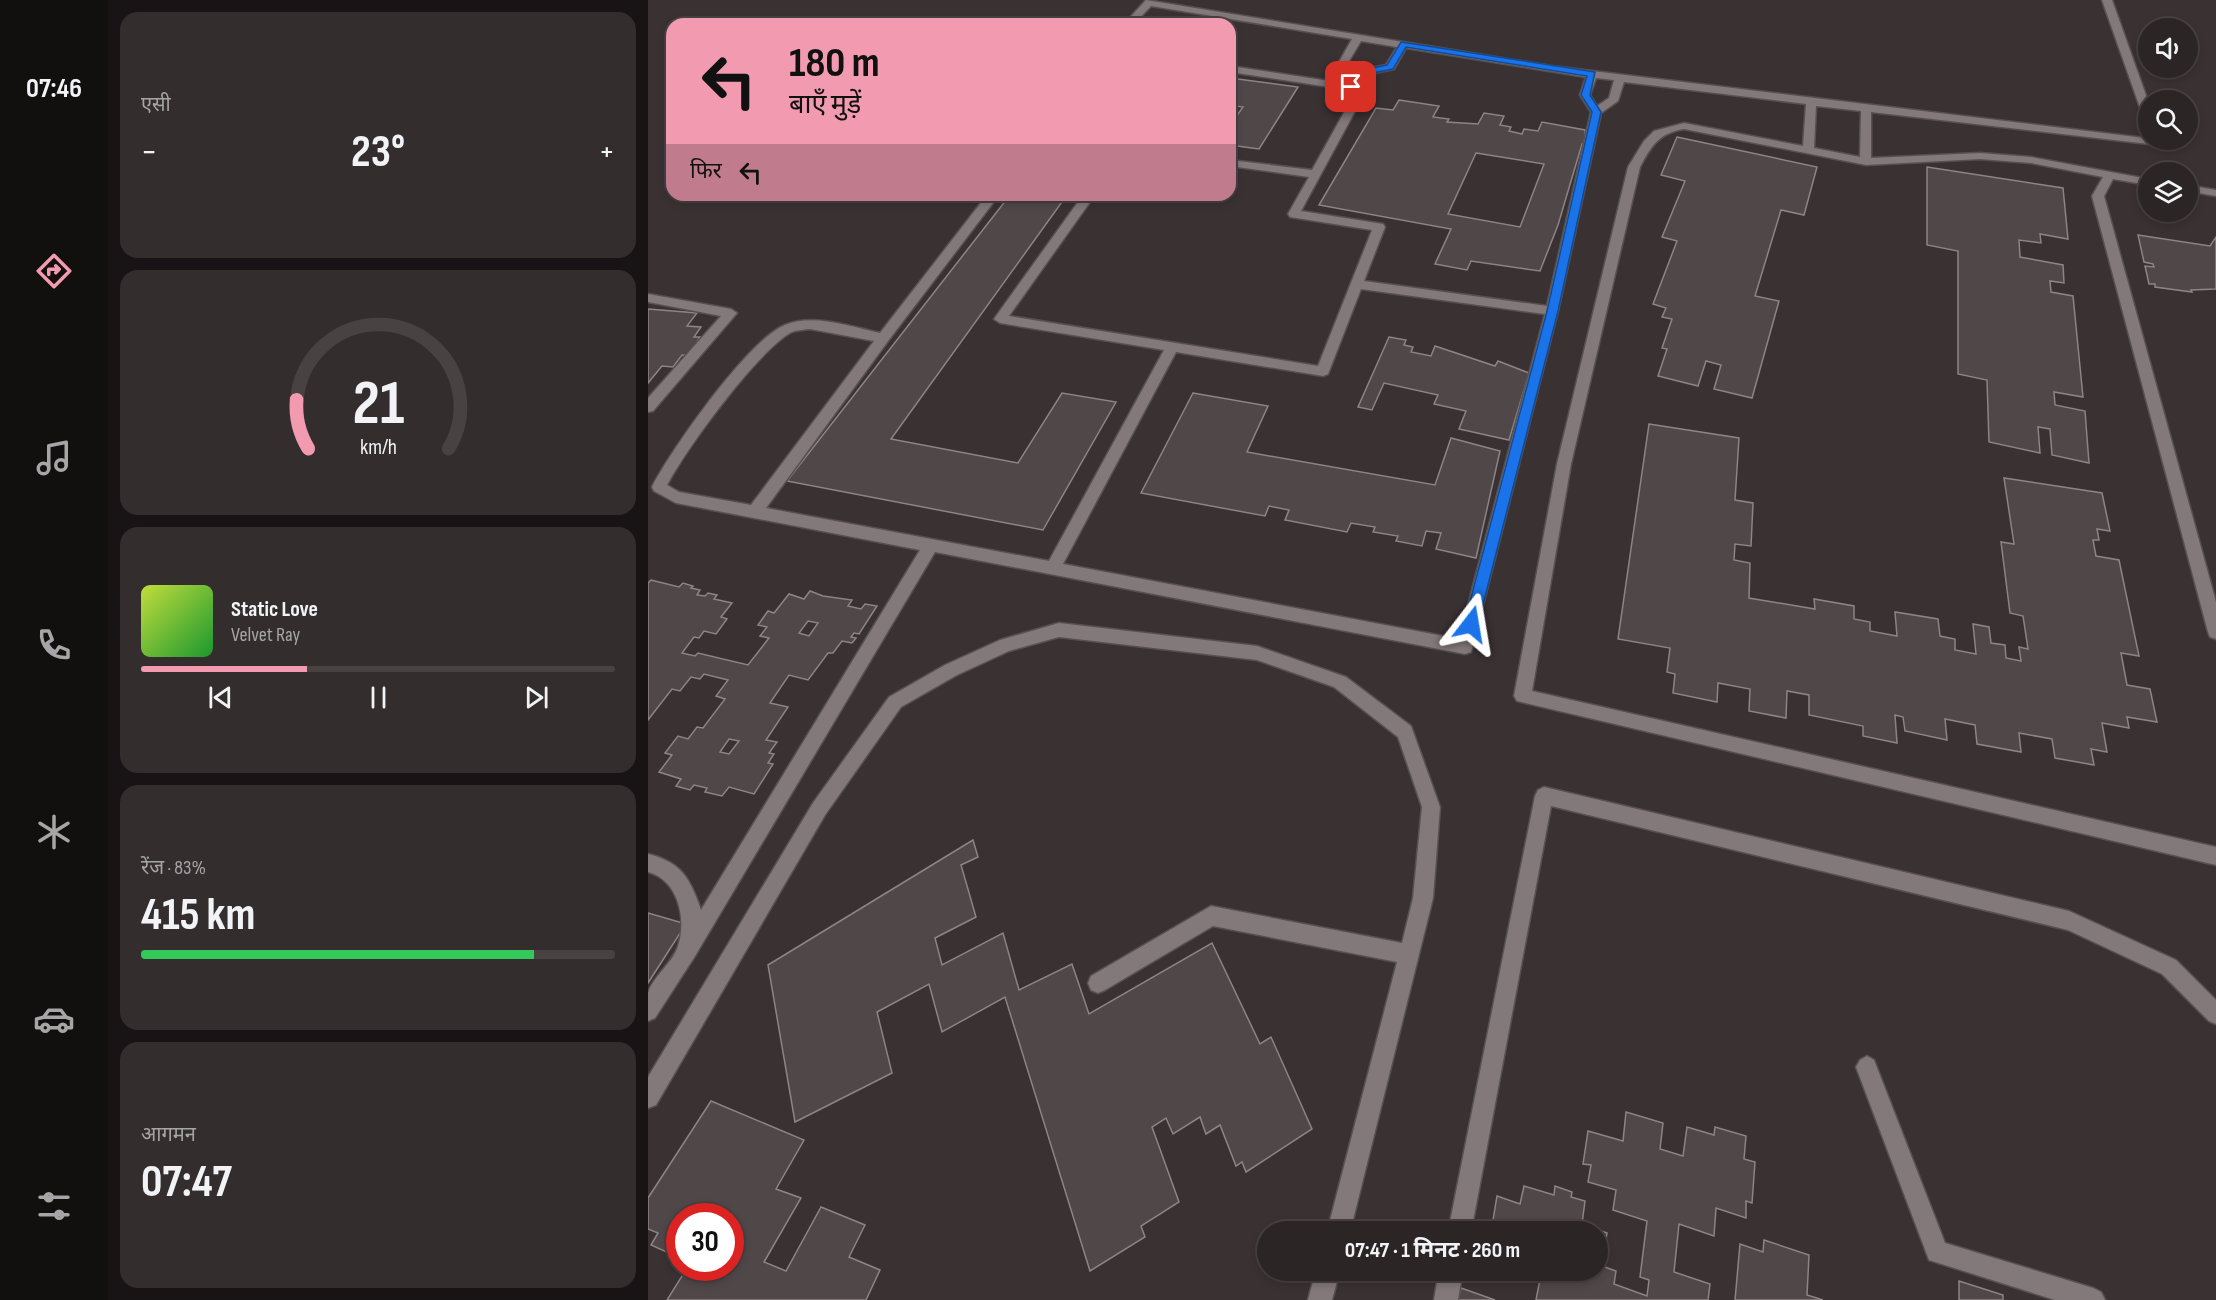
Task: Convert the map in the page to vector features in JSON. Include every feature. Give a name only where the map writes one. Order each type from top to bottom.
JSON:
[{"type":"street","points":[[2107,0],[2139,90]]},
{"type":"street","points":[[1134,18],[1150,1],[1358,37],[1620,78],[2138,140]]},
{"type":"street","points":[[1358,37],[1344,62],[1359,73],[1390,67],[1404,44]]},
{"type":"street","points":[[1085,201],[1000,319],[1323,371],[1379,227],[1294,214],[1362,89],[1236,70]]},
{"type":"street","points":[[1351,87],[1359,73]]},
{"type":"street","points":[[1592,74],[1585,95],[1596,112]]},
{"type":"street","points":[[883,338],[823,325],[789,328],[762,348],[670,466],[659,487],[676,497],[1465,647],[1552,311],[1596,112],[1614,99],[1620,78]]},
{"type":"street","points":[[1808,149],[1811,102]]},
{"type":"street","points":[[1866,108],[1864,136],[1866,162]]},
{"type":"street","points":[[2138,180],[2031,160],[1980,156],[1866,162],[1684,126],[1666,128],[1652,138],[1634,167],[1563,464],[1522,696],[2216,856]]},
{"type":"street","points":[[1236,164],[1315,174]]},
{"type":"street","points":[[2110,175],[2098,196],[2216,632]]},
{"type":"street","points":[[2198,190],[2216,193]]},
{"type":"street","points":[[754,512],[988,201]]},
{"type":"street","points":[[1355,284],[1552,311]]},
{"type":"street","points":[[648,298],[731,313],[648,407]]},
{"type":"street","points":[[1053,568],[1172,347]]},
{"type":"street","points":[[648,1011],[688,949],[931,545]]},
{"type":"street","points":[[648,1097],[819,809],[895,702],[951,670],[1006,645],[1059,630],[1257,653],[1340,682],[1405,732],[1431,807],[1423,898],[1341,1221]]},
{"type":"street","points":[[1461,1221],[1544,796],[2069,921],[2169,967],[2216,1014]]},
{"type":"street","points":[[648,863],[664,867],[680,884],[691,909],[688,949]]},
{"type":"street","points":[[1098,983],[1211,916],[1408,954]]},
{"type":"street","points":[[1867,1067],[1936,1252],[2092,1300]]},
{"type":"street","points":[[1320,1300],[1325,1281]]},
{"type":"street","points":[[1446,1300],[1449,1281]]},
{"type":"building","points":[[1236,79],[1298,87],[1259,149],[1236,146],[1236,117],[1243,107],[1236,106]]},
{"type":"building","points":[[1399,100],[1439,106],[1433,117],[1449,119],[1447,122],[1478,124],[1484,113],[1504,116],[1500,125],[1511,127],[1509,131],[1522,134],[1524,129],[1538,131],[1542,122],[1585,130],[1586,141],[1582,144],[1558,225],[1540,271],[1471,261],[1467,270],[1435,264],[1451,229],[1319,205],[1376,108],[1393,110]],"holes":[[[1476,153],[1544,164],[1520,227],[1448,214]]]},
{"type":"building","points":[[1677,137],[1817,167],[1804,215],[1781,210],[1755,296],[1779,301],[1752,398],[1714,389],[1721,365],[1706,361],[1698,386],[1658,376],[1667,349],[1662,348],[1672,319],[1662,317],[1666,308],[1653,304],[1677,241],[1662,237],[1685,181],[1661,175]]},
{"type":"building","points":[[1927,167],[2063,188],[2068,239],[2040,234],[2041,243],[2019,240],[2020,257],[2063,265],[2064,283],[2050,281],[2051,292],[2073,296],[2083,397],[2054,392],[2055,405],[2085,411],[2089,463],[2052,455],[2050,429],[2038,427],[2040,453],[1989,442],[1987,380],[1958,374],[1958,251],[1927,245]]},
{"type":"building","points":[[1005,201],[1063,201],[891,439],[1018,463],[1062,393],[1116,402],[1043,530],[787,481]]},
{"type":"building","points":[[2138,235],[2210,246],[2216,237],[2216,289],[2191,290],[2192,292],[2155,287],[2155,284],[2149,284],[2145,266],[2154,267],[2153,264],[2144,262]]},
{"type":"building","points":[[648,309],[697,313],[687,326],[701,327],[694,337],[700,337],[697,342],[700,342],[689,356],[682,355],[673,367],[662,366],[648,383]]},
{"type":"building","points":[[1389,337],[1406,340],[1404,345],[1413,347],[1411,352],[1431,356],[1435,346],[1495,366],[1498,361],[1529,373],[1509,440],[1459,429],[1466,411],[1434,404],[1438,395],[1384,383],[1372,410],[1358,407]]},
{"type":"building","points":[[1193,393],[1268,406],[1247,452],[1435,485],[1451,438],[1500,451],[1476,558],[1436,549],[1441,533],[1426,531],[1422,546],[1396,541],[1398,536],[1373,532],[1375,527],[1351,523],[1347,532],[1285,520],[1289,510],[1269,506],[1265,516],[1141,493]]},
{"type":"building","points":[[1649,424],[1739,438],[1735,500],[1753,503],[1751,546],[1735,544],[1734,560],[1750,563],[1749,598],[1815,609],[1814,599],[1854,606],[1854,619],[1870,622],[1870,631],[1897,636],[1895,612],[1938,619],[1940,636],[1955,639],[1955,650],[1976,654],[1973,624],[1989,627],[1991,643],[2005,645],[2006,658],[2021,661],[2019,647],[2028,649],[2023,616],[2010,613],[2001,542],[2014,544],[2004,478],[2102,493],[2110,531],[2097,529],[2099,540],[2093,540],[2096,556],[2119,560],[2139,656],[2121,653],[2127,685],[2150,689],[2157,722],[2127,717],[2129,728],[2102,723],[2107,752],[2091,749],[2094,765],[2055,758],[2052,739],[2019,733],[2021,752],[1977,744],[1975,725],[1945,719],[1947,740],[1905,731],[1903,717],[1895,715],[1897,743],[1863,736],[1863,726],[1809,715],[1809,695],[1787,691],[1786,718],[1749,711],[1750,689],[1718,683],[1717,702],[1673,693],[1675,674],[1667,672],[1670,648],[1618,639]]},
{"type":"building","points":[[651,580],[679,587],[683,583],[700,590],[697,595],[705,596],[708,593],[717,595],[714,599],[732,603],[721,617],[727,619],[716,634],[704,631],[699,638],[694,637],[682,653],[695,656],[698,653],[748,665],[769,638],[760,636],[767,627],[758,625],[768,611],[774,613],[789,594],[804,599],[810,591],[823,596],[852,600],[848,606],[861,609],[865,604],[877,606],[859,634],[854,633],[851,637],[856,638],[852,643],[842,641],[833,653],[828,653],[808,680],[789,675],[770,703],[788,707],[766,740],[777,742],[769,753],[774,754],[768,763],[773,764],[754,794],[729,787],[722,796],[705,792],[707,788],[694,785],[690,790],[676,786],[681,779],[659,772],[672,755],[665,753],[678,736],[688,739],[697,727],[703,728],[725,699],[716,696],[728,680],[704,674],[700,679],[691,677],[680,691],[672,689],[648,720],[648,583]],"holes":[[[808,621],[818,623],[809,636],[799,633]],[[729,739],[739,741],[729,754],[720,752]]]},
{"type":"building","points":[[973,840],[978,857],[961,865],[976,917],[935,938],[942,965],[1003,933],[1019,990],[1072,964],[1089,1014],[1212,943],[1260,1044],[1271,1037],[1312,1129],[1246,1172],[1242,1162],[1236,1166],[1220,1125],[1206,1134],[1200,1117],[1173,1134],[1166,1118],[1152,1127],[1179,1202],[1141,1226],[1145,1237],[1090,1271],[1005,997],[942,1032],[929,984],[877,1012],[892,1073],[795,1122],[768,965]]},
{"type":"building","points":[[648,913],[686,924],[648,983]]},
{"type":"building","points":[[711,1101],[804,1140],[776,1189],[801,1198],[764,1262],[786,1271],[821,1207],[865,1225],[849,1257],[880,1270],[866,1300],[667,1300],[679,1281],[744,1281],[744,1203],[666,1203],[666,1252],[651,1245],[658,1233],[648,1229],[648,1198]]},
{"type":"building","points":[[1626,1112],[1663,1123],[1660,1149],[1683,1156],[1687,1127],[1714,1135],[1715,1127],[1746,1136],[1744,1159],[1755,1162],[1752,1203],[1746,1201],[1746,1218],[1716,1208],[1714,1236],[1679,1224],[1674,1272],[1710,1284],[1708,1300],[1536,1300],[1540,1281],[1608,1281],[1608,1268],[1616,1271],[1614,1284],[1647,1296],[1649,1280],[1640,1277],[1647,1221],[1613,1210],[1616,1190],[1588,1182],[1591,1165],[1583,1164],[1588,1131],[1623,1141]]},
{"type":"building","points":[[1524,1186],[1554,1195],[1555,1186],[1572,1192],[1571,1197],[1585,1201],[1582,1221],[1493,1221],[1497,1196],[1520,1204]]},
{"type":"building","points":[[1764,1240],[1809,1255],[1807,1295],[1823,1300],[1735,1300],[1740,1244],[1763,1252]]},
{"type":"building","points":[[1959,1281],[2003,1295],[2003,1300],[1959,1300]]},
{"type":"building","points":[[1461,1288],[1495,1300],[1458,1300]]},
{"type":"route","points":[[1351,87],[1359,73],[1390,67],[1404,44],[1592,74],[1585,95],[1596,112],[1552,311],[1471,624]]}]
